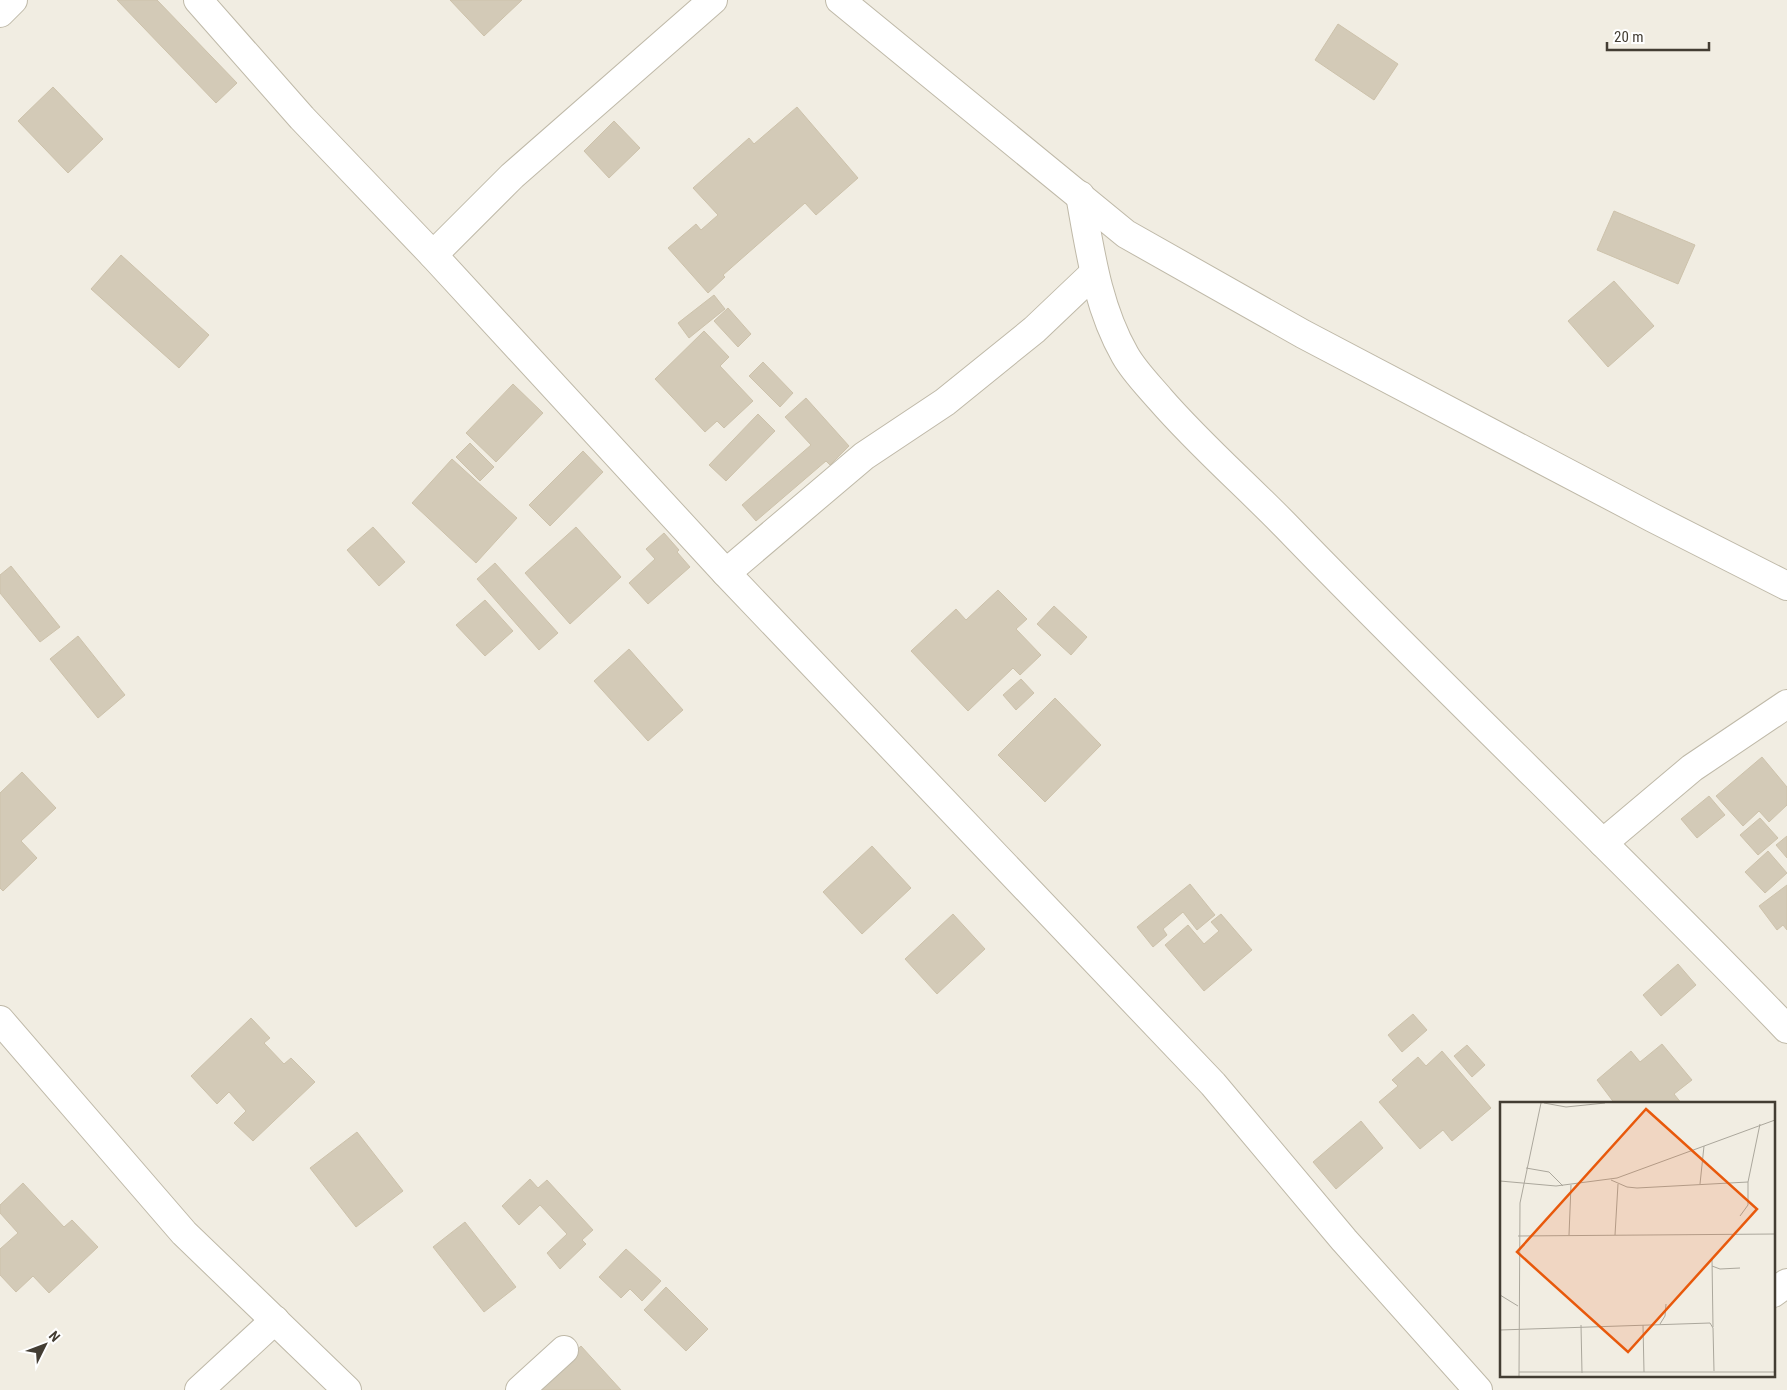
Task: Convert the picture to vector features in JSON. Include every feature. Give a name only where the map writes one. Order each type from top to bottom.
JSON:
[{"type":"street","points":[[0,13],[13,0]]},
{"type":"street","points":[[198,0],[302,118],[433,255],[726,573],[1213,1084],[1344,1240],[1478,1390]]},
{"type":"street","points":[[433,255],[512,176],[713,0]]},
{"type":"street","points":[[840,0],[1126,234],[1302,334],[1787,586]]},
{"type":"street","points":[[1080,195],[1099,295],[1126,356],[1184,427],[1603,843],[1787,1029]]},
{"type":"street","points":[[726,573],[864,456],[945,402],[1034,330],[1094,273]]},
{"type":"street","points":[[1603,843],[1692,768],[1787,704]]},
{"type":"street","points":[[0,1020],[184,1233],[347,1390]]},
{"type":"street","points":[[1774,1292],[1787,1283]]},
{"type":"street","points":[[199,1390],[275,1320]]},
{"type":"street","points":[[520,1390],[564,1350]]},
{"type":"building","points":[[117,0],[157,0],[237,83],[216,103]]},
{"type":"building","points":[[450,0],[522,0],[484,36]]},
{"type":"building","points":[[1338,24],[1398,64],[1374,100],[1315,60]]},
{"type":"building","points":[[53,87],[103,139],[68,173],[18,121]]},
{"type":"building","points":[[797,107],[858,178],[816,215],[805,203],[723,275],[725,277],[708,293],[668,248],[696,224],[701,230],[718,215],[693,188],[749,138],[754,144]]},
{"type":"building","points":[[614,121],[640,148],[609,178],[584,151]]},
{"type":"building","points":[[1614,211],[1695,245],[1678,284],[1597,250]]},
{"type":"building","points":[[121,255],[209,335],[179,368],[91,289]]},
{"type":"building","points":[[1614,281],[1654,326],[1608,367],[1568,321]]},
{"type":"building","points":[[714,295],[725,309],[689,338],[678,323]]},
{"type":"building","points":[[728,308],[751,334],[738,347],[714,321]]},
{"type":"building","points":[[704,331],[729,357],[720,366],[753,401],[724,428],[717,421],[705,432],[655,379]]},
{"type":"building","points":[[763,362],[793,393],[780,407],[749,376]]},
{"type":"building","points":[[513,384],[543,413],[496,462],[466,433]]},
{"type":"building","points":[[806,398],[849,446],[830,465],[826,461],[756,521],[742,505],[811,445],[785,417]]},
{"type":"building","points":[[758,414],[775,431],[726,481],[709,465]]},
{"type":"building","points":[[470,443],[494,467],[480,481],[456,457]]},
{"type":"building","points":[[583,451],[603,472],[550,526],[529,505]]},
{"type":"building","points":[[452,459],[517,518],[476,563],[412,503]]},
{"type":"building","points":[[373,527],[405,562],[379,586],[347,550]]},
{"type":"building","points":[[576,527],[621,577],[570,624],[525,573]]},
{"type":"building","points":[[664,533],[679,550],[677,552],[690,567],[648,604],[629,583],[655,559],[646,549]]},
{"type":"building","points":[[495,563],[558,633],[539,650],[477,579]]},
{"type":"building","points":[[11,566],[60,627],[40,642],[0,593],[0,575]]},
{"type":"building","points":[[998,590],[1027,619],[1016,629],[1041,655],[1020,675],[1013,668],[968,711],[911,651],[956,609],[966,620]]},
{"type":"building","points":[[485,600],[513,631],[485,656],[456,625]]},
{"type":"building","points":[[1054,606],[1087,637],[1071,655],[1037,624]]},
{"type":"building","points":[[78,636],[125,695],[98,718],[50,659]]},
{"type":"building","points":[[629,649],[683,710],[648,741],[594,681]]},
{"type":"building","points":[[1021,679],[1034,693],[1016,710],[1003,695]]},
{"type":"building","points":[[1055,698],[1101,745],[1045,802],[998,755]]},
{"type":"building","points":[[1762,757],[1787,787],[1787,805],[1769,822],[1759,811],[1743,826],[1716,796]]},
{"type":"building","points":[[22,772],[56,808],[21,841],[37,858],[3,891],[0,888],[0,793]]},
{"type":"building","points":[[1709,796],[1725,815],[1697,838],[1681,819]]},
{"type":"building","points":[[1760,818],[1778,838],[1758,855],[1740,835]]},
{"type":"building","points":[[1787,836],[1787,858],[1776,845]]},
{"type":"building","points":[[872,846],[911,888],[862,934],[823,892]]},
{"type":"building","points":[[1768,851],[1787,873],[1765,893],[1745,872]]},
{"type":"building","points":[[1190,884],[1215,915],[1197,930],[1183,912],[1163,929],[1167,935],[1153,947],[1137,927]]},
{"type":"building","points":[[1787,885],[1787,930],[1783,925],[1777,930],[1759,906]]},
{"type":"building","points":[[953,914],[985,949],[937,994],[905,959]]},
{"type":"building","points":[[1221,914],[1252,950],[1204,991],[1165,945],[1188,925],[1204,944],[1219,931],[1211,922]]},
{"type":"building","points":[[1678,964],[1696,985],[1661,1016],[1643,995]]},
{"type":"building","points":[[1413,1014],[1427,1030],[1402,1052],[1388,1035]]},
{"type":"building","points":[[251,1018],[270,1038],[264,1043],[284,1064],[291,1058],[315,1082],[253,1141],[234,1123],[246,1111],[229,1092],[217,1104],[191,1076]]},
{"type":"building","points":[[1662,1044],[1692,1080],[1674,1094],[1680,1102],[1614,1102],[1597,1080],[1631,1051],[1640,1062]]},
{"type":"building","points":[[1467,1045],[1485,1065],[1472,1077],[1454,1056]]},
{"type":"building","points":[[1442,1051],[1491,1108],[1452,1141],[1443,1130],[1420,1149],[1379,1102],[1398,1086],[1392,1080],[1418,1057],[1426,1066]]},
{"type":"building","points":[[1361,1121],[1383,1148],[1336,1189],[1313,1162]]},
{"type":"building","points":[[357,1132],[403,1191],[356,1227],[310,1168]]},
{"type":"building","points":[[530,1179],[538,1188],[547,1180],[593,1230],[582,1240],[586,1244],[560,1269],[547,1253],[567,1234],[540,1205],[519,1225],[502,1206]]},
{"type":"building","points":[[23,1183],[64,1227],[72,1220],[98,1247],[49,1293],[33,1276],[16,1292],[0,1275],[0,1249],[18,1233],[0,1213],[0,1205]]},
{"type":"building","points":[[465,1222],[516,1287],[484,1312],[433,1247]]},
{"type":"building","points":[[626,1249],[661,1281],[642,1301],[630,1289],[621,1298],[599,1277]]},
{"type":"building","points":[[666,1287],[708,1329],[686,1351],[644,1310]]},
{"type":"building","points":[[581,1346],[621,1390],[532,1390]]}]
